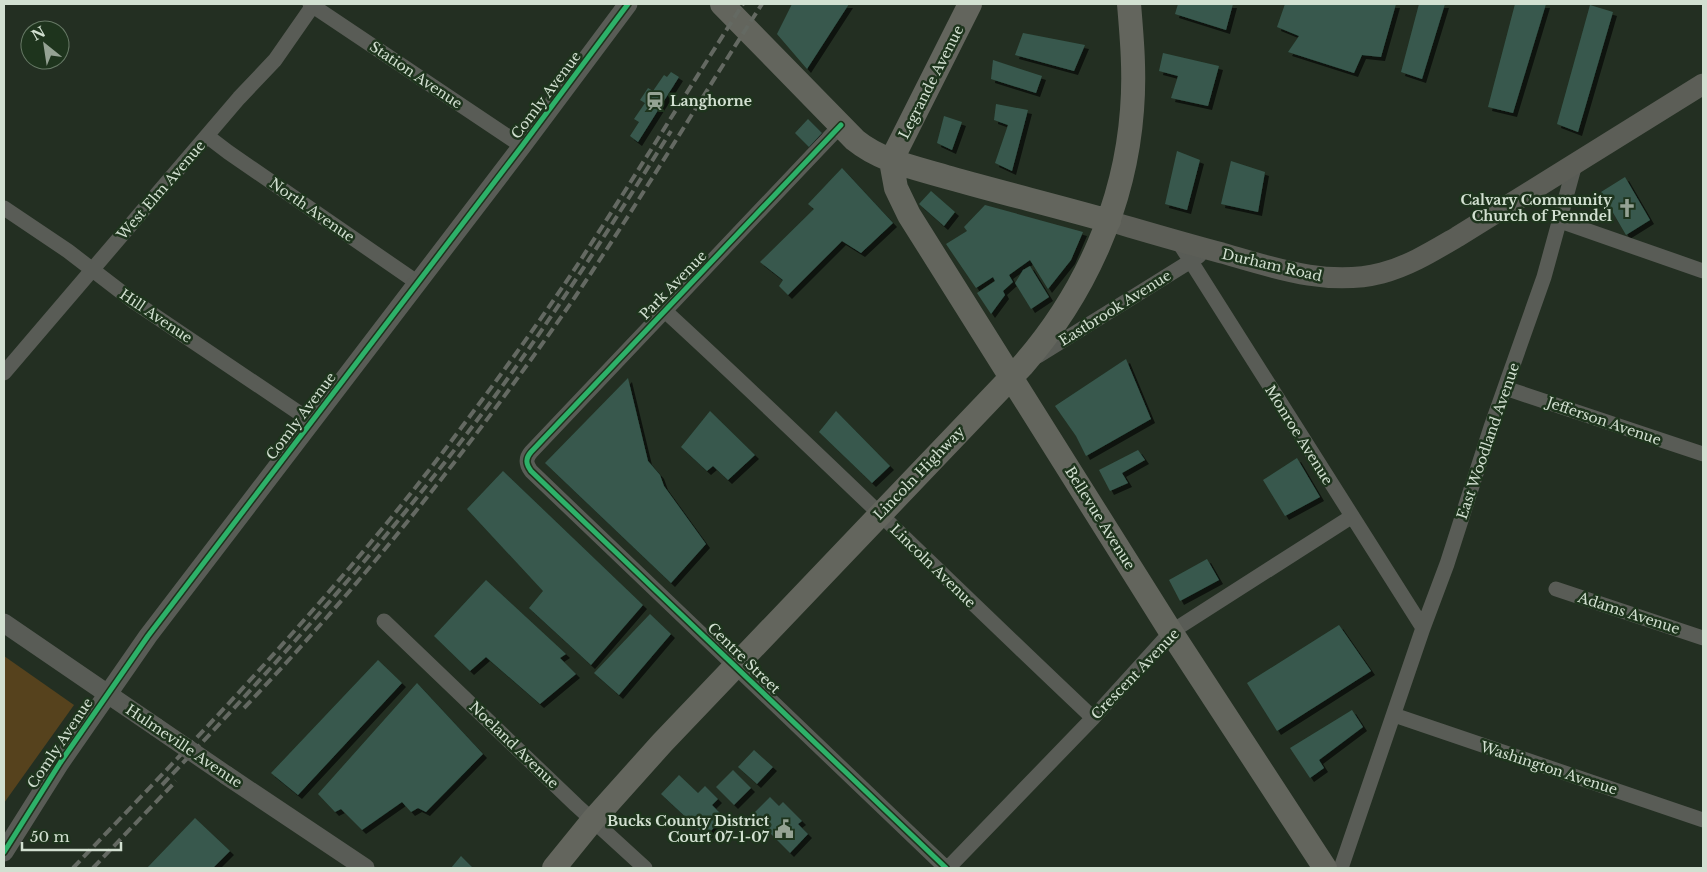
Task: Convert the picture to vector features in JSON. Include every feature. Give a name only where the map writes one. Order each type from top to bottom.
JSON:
[{"type":"main road","name":"Durham Road","points":[[722,4],[841,125],[866,148],[877,155],[891,161],[1209,250],[1274,268],[1317,277],[1360,277],[1382,273],[1402,266],[1439,248],[1703,84]]},
{"type":"main road","name":"Legrande Avenue","points":[[891,161],[970,4]]},
{"type":"main road","name":"Lincoln Highway","points":[[554,868],[644,762],[1016,371],[1047,335],[1074,295],[1096,253],[1109,221],[1126,158],[1132,109],[1133,54],[1129,4]]},
{"type":"main road","name":"Bellevue Avenue","points":[[891,161],[896,188],[909,215],[1016,371],[1172,632],[1325,868]]},
{"type":"street","name":"Station Avenue","points":[[312,4],[522,146]]},
{"type":"street","name":"West Elm Avenue","points":[[4,372],[239,98],[275,60],[312,4]]},
{"type":"street","name":"Comly Avenue","points":[[4,852],[60,763],[148,636],[418,283],[628,4]]},
{"type":"street","name":"Park Avenue","points":[[527,464],[530,452],[841,125]]},
{"type":"street","name":"North Avenue","points":[[207,136],[418,283]]},
{"type":"street","name":"East Woodland Avenue","points":[[1341,868],[1423,628],[1447,564],[1505,388],[1542,286],[1575,164]]},
{"type":"street","name":"Hill Avenue","points":[[4,208],[68,252],[142,307],[311,421]]},
{"type":"street","points":[[1560,222],[1703,271]]},
{"type":"street","name":"Monroe Avenue","points":[[1178,241],[1423,628]]},
{"type":"street","name":"Eastbrook Avenue","points":[[1016,371],[1209,250]]},
{"type":"street","name":"Lincoln Avenue","points":[[665,311],[775,413],[1093,718]]},
{"type":"street","name":"Jefferson Avenue","points":[[1505,388],[1703,454]]},
{"type":"street","name":"Centre Street","points":[[527,464],[531,471],[947,868]]},
{"type":"street","name":"Crescent Avenue","points":[[947,868],[1093,718],[1172,632],[1352,517]]},
{"type":"street","name":"Adams Avenue","points":[[1556,589],[1703,638]]},
{"type":"street","name":"Noeland Avenue","points":[[384,620],[645,868]]},
{"type":"street","name":"Hulmeville Avenue","points":[[4,623],[365,868]]},
{"type":"street","name":"Washington Avenue","points":[[1394,715],[1703,820]]},
{"type":"shaded area","points":[[4,656],[74,705],[4,803]]},
{"type":"building","points":[[792,4],[849,4],[807,69],[777,34]]},
{"type":"building","points":[[1178,4],[1233,4],[1226,30],[1175,14]]},
{"type":"building","points":[[1285,4],[1396,4],[1381,57],[1362,55],[1354,73],[1288,52],[1299,36],[1277,27]]},
{"type":"building","points":[[1419,4],[1445,4],[1422,79],[1401,72]]},
{"type":"building","points":[[1515,4],[1546,4],[1513,113],[1488,107]]},
{"type":"building","points":[[1590,5],[1613,12],[1578,132],[1557,124]]},
{"type":"building","points":[[1023,33],[1085,45],[1074,71],[1015,55]]},
{"type":"building","points":[[1163,53],[1219,66],[1208,106],[1171,98],[1178,76],[1159,71]]},
{"type":"building","points":[[993,60],[1042,76],[1036,93],[991,79]]},
{"type":"building","points":[[671,72],[679,77],[638,142],[630,136],[639,122],[634,119],[645,103],[640,100],[648,88],[653,91],[664,75],[667,77]]},
{"type":"building","points":[[996,104],[1028,110],[1012,171],[995,163],[1008,125],[994,120]]},
{"type":"building","points":[[944,116],[962,122],[952,150],[937,143]]},
{"type":"building","points":[[808,119],[822,133],[809,147],[795,133]]},
{"type":"building","points":[[1177,151],[1200,160],[1187,210],[1165,204]]},
{"type":"building","points":[[1231,161],[1265,172],[1258,212],[1221,204]]},
{"type":"building","points":[[842,168],[893,223],[861,253],[842,241],[788,295],[779,286],[783,280],[760,262],[814,209],[808,204]]},
{"type":"building","name":"Calvary Community Church of Penndel","points":[[1625,177],[1650,220],[1626,235],[1601,192]]},
{"type":"building","points":[[931,191],[955,212],[944,226],[919,204]]},
{"type":"building","points":[[985,205],[1083,232],[1071,260],[1048,289],[1030,260],[1009,275],[1013,282],[1003,291],[1005,295],[991,314],[977,293],[995,281],[993,277],[976,288],[946,244],[967,231],[964,227]]},
{"type":"building","points":[[1030,266],[1049,297],[1031,309],[1015,283],[1023,270]]},
{"type":"building","points":[[1126,359],[1151,419],[1086,456],[1076,436],[1055,406]]},
{"type":"building","points":[[628,378],[648,461],[660,475],[664,486],[706,544],[671,583],[545,463]]},
{"type":"building","points":[[710,411],[755,455],[728,480],[713,466],[707,471],[681,447]]},
{"type":"building","points":[[836,411],[890,466],[872,483],[819,432]]},
{"type":"building","points":[[1138,450],[1145,460],[1122,473],[1128,483],[1110,491],[1099,470]]},
{"type":"building","points":[[1297,458],[1320,497],[1285,516],[1263,480]]},
{"type":"building","points":[[503,471],[643,605],[591,665],[529,608],[543,591],[467,509]]},
{"type":"building","points":[[1207,559],[1219,580],[1180,601],[1169,580]]},
{"type":"building","points":[[486,580],[566,654],[560,658],[576,674],[540,704],[486,657],[470,671],[434,636]]},
{"type":"building","points":[[650,614],[671,634],[619,695],[594,673]]},
{"type":"building","points":[[1339,625],[1371,671],[1277,731],[1247,683]]},
{"type":"building","points":[[378,660],[402,683],[298,795],[271,773]]},
{"type":"building","points":[[417,683],[483,754],[426,812],[418,808],[411,812],[402,802],[362,830],[341,809],[335,812],[318,794]]},
{"type":"building","points":[[1352,710],[1363,727],[1319,760],[1324,768],[1310,778],[1290,748]]},
{"type":"building","points":[[754,750],[773,767],[757,784],[738,767]]},
{"type":"building","points":[[733,770],[751,788],[734,805],[716,787]]},
{"type":"building","points":[[679,775],[698,793],[705,786],[718,799],[712,805],[724,817],[706,836],[661,794]]},
{"type":"building","name":"Bucks County District Court 07-1-07","points":[[770,797],[779,806],[783,802],[802,821],[798,824],[808,834],[790,853],[752,815]]},
{"type":"building","points":[[195,818],[230,851],[213,868],[147,868]]},
{"type":"building","points":[[461,856],[473,868],[451,868]]},
{"type":"railway","points":[[73,868],[264,665],[356,561],[443,452],[512,359],[578,264],[743,4]]},
{"type":"railway","points":[[244,708],[333,611],[376,560],[498,405],[599,261],[762,4]]},
{"type":"railway","points":[[162,785],[327,605],[444,464],[555,311],[671,131]]},
{"type":"railway","points":[[93,868],[176,781]]},
{"type":"cycle path","points":[[4,852],[60,763],[148,636],[628,4]]},
{"type":"cycle path","points":[[841,125],[531,452],[527,462],[531,471],[946,868]]},
{"type":"place","name":"Langhorne","points":[[655,101]]},
{"type":"place","name":"Calvary Community Church of Penndel","points":[[1627,208]]},
{"type":"place","name":"Bucks County District Court 07-1-07","points":[[784,829]]}]
